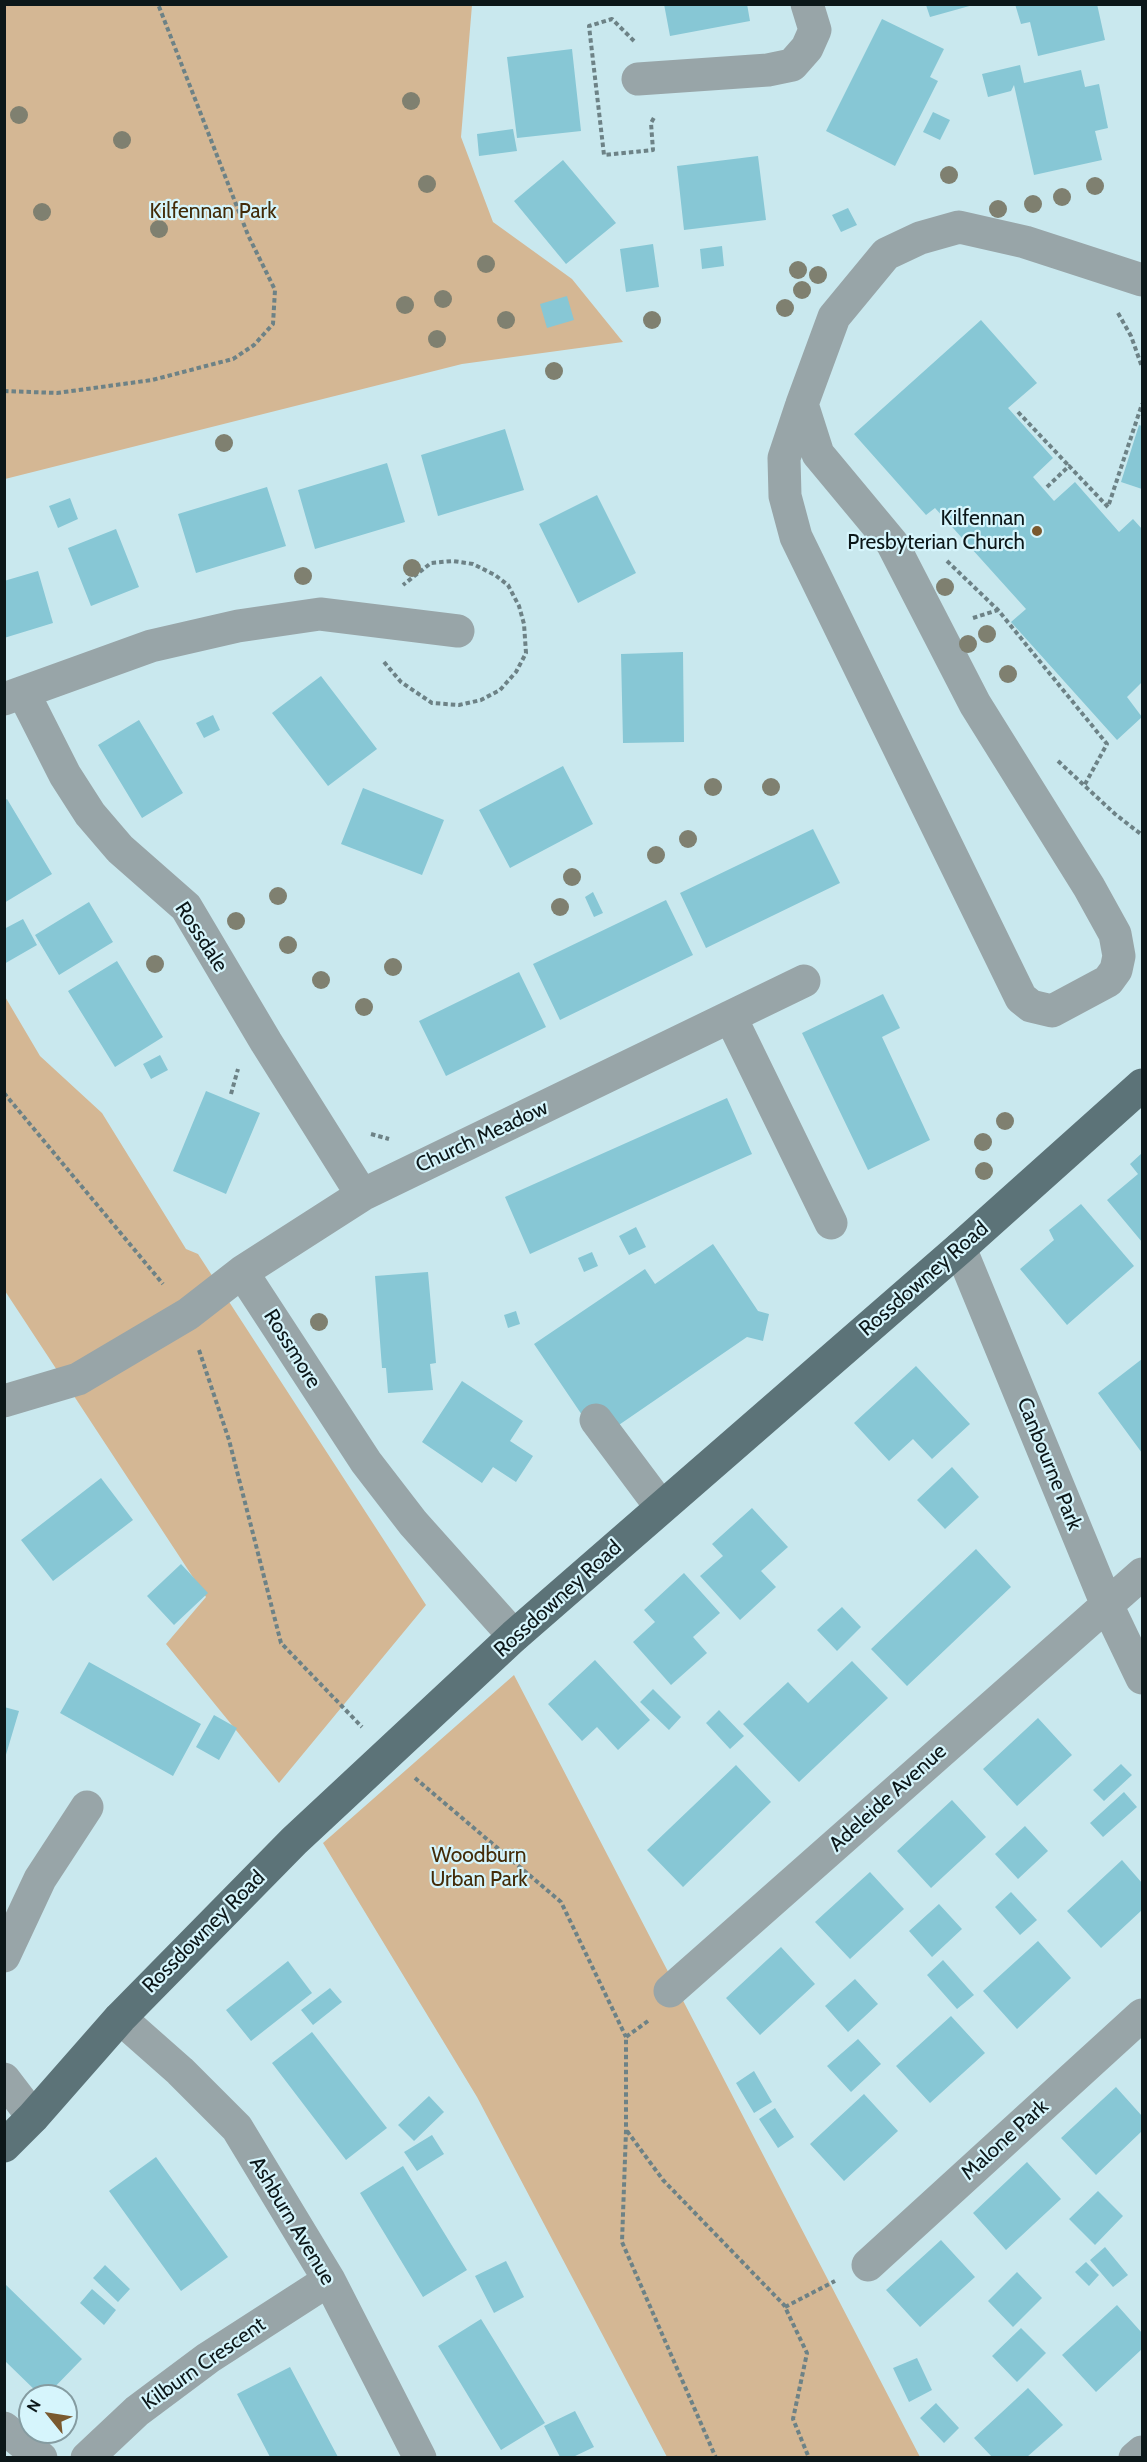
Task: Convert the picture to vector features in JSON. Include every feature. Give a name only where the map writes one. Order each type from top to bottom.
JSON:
[{"type":"main road","name":"Rossdowney Road","points":[[4,2146],[33,2117],[120,2018],[294,1841],[514,1636],[960,1248],[1143,1085]]},
{"type":"street","points":[[638,79],[768,70],[792,65],[807,48],[815,30],[807,4]]},
{"type":"street","points":[[801,404],[818,454],[892,543],[975,704],[1089,887],[1115,934],[1119,956],[1116,970],[1108,981],[1061,1008],[1052,1011],[1043,1010],[1031,1006],[1021,998],[796,537],[785,496],[784,458],[801,404],[834,317],[886,255],[920,238],[959,227],[992,233],[1143,280]]},
{"type":"street","name":"Rossdale","points":[[362,1195],[266,1042],[186,907],[120,849],[90,814],[14,697],[151,646],[238,626],[320,614],[458,631]]},
{"type":"street","name":"Church Meadow","points":[[242,1272],[362,1195],[804,981]]},
{"type":"street","points":[[731,1018],[831,1223]]},
{"type":"street","name":"Canbourne Park","points":[[960,1248],[1107,1605],[1143,1678]]},
{"type":"street","points":[[4,1401],[78,1379],[188,1314],[242,1272]]},
{"type":"street","name":"Rossmore","points":[[242,1272],[366,1461],[413,1523],[514,1636]]},
{"type":"street","points":[[596,1420],[661,1507]]},
{"type":"street","name":"Adeleide Avenue","points":[[670,1991],[1143,1574]]},
{"type":"street","points":[[4,1956],[40,1879],[87,1807]]},
{"type":"street","name":"Malone Park","points":[[868,2265],[1143,2015]]},
{"type":"street","name":"Ashburn Avenue","points":[[120,2018],[180,2071],[237,2128],[328,2280],[420,2457]]},
{"type":"street","points":[[4,2079],[33,2117]]},
{"type":"street","name":"Kilburn Crescent","points":[[87,2457],[137,2411],[208,2358],[328,2280]]},
{"type":"street","points":[[4,2428],[41,2457]]},
{"type":"street","points":[[1135,2457],[1143,2452]]},
{"type":"path","points":[[4,391],[57,393],[152,380],[233,359],[254,345],[273,324],[275,290],[248,235],[158,4]]},
{"type":"path","points":[[1116,311],[1131,336],[1143,367]]},
{"type":"path","points":[[1018,412],[1108,507],[1143,404]]},
{"type":"path","points":[[1047,487],[1069,466]]},
{"type":"path","points":[[939,553],[998,610],[1107,744],[1084,786]]},
{"type":"path","points":[[379,654],[401,682],[432,703],[459,705],[481,700],[500,690],[516,672],[526,653],[524,624],[519,606],[508,585],[495,575],[473,564],[453,561],[431,563],[394,591]]},
{"type":"path","points":[[1053,756],[1115,814],[1143,835]]},
{"type":"path","points":[[231,1095],[239,1066]]},
{"type":"path","points":[[4,1093],[188,1314],[229,1440],[281,1643],[387,1755],[561,1902],[626,2037],[626,2131],[622,2242],[716,2457]]},
{"type":"path","points":[[367,1132],[391,1139],[399,1137]]},
{"type":"path","points":[[154,1290],[172,1278]]},
{"type":"path","points":[[626,2037],[654,2017],[670,1991]]},
{"type":"path","points":[[626,2131],[663,2180],[785,2307],[807,2353],[793,2420],[809,2457]]},
{"type":"path","points":[[785,2307],[868,2265]]},
{"type":"green space","name":"Kilfennan Park","points":[[5,5],[472,5],[461,137],[493,222],[572,279],[623,342],[462,364],[5,479]]},
{"type":"green space","points":[[4,995],[40,1056],[102,1113],[186,1249],[198,1254],[426,1605],[279,1783],[166,1644],[206,1597],[5,1291]]},
{"type":"green space","name":"Woodburn Urban Park","points":[[514,1675],[920,2457],[667,2457],[477,2097],[323,1843]]},
{"type":"building","points":[[664,4],[747,4],[750,21],[670,36]]},
{"type":"building","points":[[1015,4],[1097,4],[1105,40],[1038,56],[1030,22],[1021,24]]},
{"type":"building","points":[[926,5],[973,5],[930,17]]},
{"type":"building","points":[[882,19],[944,49],[930,77],[938,81],[895,166],[826,131]]},
{"type":"building","points":[[572,49],[581,131],[517,138],[507,57]]},
{"type":"building","points":[[1020,65],[1024,83],[1081,70],[1085,87],[1099,84],[1108,128],[1095,131],[1102,160],[1034,175],[1014,85],[1011,91],[988,97],[982,74]]},
{"type":"building","points":[[933,112],[950,120],[940,140],[923,132]]},
{"type":"building","points":[[513,129],[517,151],[479,156],[477,134]]},
{"type":"building","points":[[758,156],[766,220],[684,230],[677,166]]},
{"type":"building","points":[[563,160],[616,223],[566,264],[514,201]]},
{"type":"building","points":[[848,208],[857,225],[841,232],[832,215]]},
{"type":"building","points":[[653,244],[659,287],[626,292],[620,249]]},
{"type":"building","points":[[722,246],[724,266],[702,269],[700,249]]},
{"type":"building","points":[[567,296],[574,320],[547,328],[540,304]]},
{"type":"building","name":"Kilfennan Presbyterian Church","points":[[981,320],[1037,383],[1008,408],[1053,458],[1033,477],[1054,501],[1075,482],[1119,532],[1133,519],[1142,529],[1142,682],[1127,697],[1142,717],[1117,740],[1011,622],[1026,609],[935,508],[926,515],[854,434]]},
{"type":"building","points":[[1139,425],[1142,426],[1142,489],[1121,482]]},
{"type":"building","points":[[505,429],[524,490],[438,516],[421,455]]},
{"type":"building","points":[[387,463],[405,522],[315,549],[298,490]]},
{"type":"building","points":[[267,487],[286,546],[196,573],[178,514]]},
{"type":"building","points":[[597,495],[636,573],[578,603],[539,524]]},
{"type":"building","points":[[70,498],[78,519],[58,528],[49,506]]},
{"type":"building","points":[[116,529],[139,587],[91,606],[68,548]]},
{"type":"building","points":[[38,571],[53,623],[4,638],[4,581]]},
{"type":"building","points":[[683,652],[684,742],[623,743],[621,654]]},
{"type":"building","points":[[321,676],[377,749],[328,786],[272,713]]},
{"type":"building","points":[[213,715],[220,730],[204,738],[196,723]]},
{"type":"building","points":[[139,720],[183,793],[142,818],[98,745]]},
{"type":"building","points":[[563,766],[593,824],[510,868],[479,810]]},
{"type":"building","points":[[363,788],[444,820],[422,875],[341,844]]},
{"type":"building","points":[[7,799],[52,874],[4,903],[4,801]]},
{"type":"building","points":[[813,829],[840,883],[706,948],[680,893]]},
{"type":"building","points":[[593,892],[603,913],[594,917],[585,897]]},
{"type":"building","points":[[666,900],[693,955],[560,1020],[533,964]]},
{"type":"building","points":[[89,902],[113,942],[59,975],[35,935]]},
{"type":"building","points":[[23,919],[37,945],[4,964],[4,929]]},
{"type":"building","points":[[117,961],[163,1037],[115,1067],[68,991]]},
{"type":"building","points":[[519,972],[546,1027],[446,1076],[419,1021]]},
{"type":"building","points":[[883,994],[900,1028],[882,1037],[930,1140],[868,1170],[802,1033]]},
{"type":"building","points":[[160,1055],[168,1070],[151,1079],[143,1064]]},
{"type":"building","points":[[206,1091],[260,1113],[226,1194],[173,1171]]},
{"type":"building","points":[[727,1098],[752,1154],[530,1254],[505,1197]]},
{"type":"building","points":[[1142,1153],[1142,1242],[1107,1200],[1138,1174],[1130,1164]]},
{"type":"building","points":[[1081,1204],[1134,1266],[1067,1325],[1020,1269],[1054,1240],[1049,1230]]},
{"type":"building","points":[[636,1227],[646,1247],[629,1255],[619,1236]]},
{"type":"building","points":[[713,1244],[758,1311],[769,1314],[763,1341],[747,1337],[613,1429],[582,1415],[534,1344],[645,1269],[655,1284]]},
{"type":"building","points":[[592,1252],[598,1266],[584,1272],[578,1258]]},
{"type":"building","points":[[428,1272],[436,1363],[430,1364],[433,1390],[388,1393],[386,1368],[382,1368],[375,1276]]},
{"type":"building","points":[[516,1311],[520,1324],[508,1328],[504,1315]]},
{"type":"building","points":[[1142,1359],[1142,1453],[1098,1393]]},
{"type":"building","points":[[916,1366],[970,1424],[932,1459],[913,1439],[889,1461],[854,1423]]},
{"type":"building","points":[[462,1381],[523,1421],[510,1441],[533,1456],[516,1482],[493,1467],[482,1483],[422,1442]]},
{"type":"building","points":[[952,1467],[979,1497],[945,1529],[917,1500]]},
{"type":"building","points":[[101,1478],[133,1520],[53,1581],[21,1540]]},
{"type":"building","points":[[752,1508],[788,1547],[761,1571],[776,1587],[740,1620],[700,1576],[723,1556],[712,1544]]},
{"type":"building","points":[[976,1549],[1011,1587],[907,1686],[871,1649]]},
{"type":"building","points":[[181,1564],[208,1593],[174,1625],[147,1596]]},
{"type":"building","points":[[684,1573],[720,1613],[693,1637],[707,1653],[671,1685],[633,1642],[655,1622],[644,1610]]},
{"type":"building","points":[[842,1607],[861,1627],[837,1651],[817,1630]]},
{"type":"building","points":[[595,1660],[650,1720],[618,1750],[597,1727],[582,1741],[548,1704]]},
{"type":"building","points":[[852,1661],[888,1698],[799,1782],[743,1724],[788,1682],[808,1703]]},
{"type":"building","points":[[89,1662],[201,1724],[173,1776],[60,1713]]},
{"type":"building","points":[[653,1689],[681,1717],[669,1730],[640,1702]]},
{"type":"building","points":[[4,1707],[19,1711],[5,1758],[4,1758]]},
{"type":"building","points":[[719,1710],[744,1736],[730,1749],[706,1723]]},
{"type":"building","points":[[214,1715],[237,1728],[219,1760],[196,1747]]},
{"type":"building","points":[[1038,1718],[1072,1755],[1017,1806],[983,1769]]},
{"type":"building","points":[[1121,1764],[1132,1775],[1104,1801],[1093,1790]]},
{"type":"building","points":[[736,1765],[771,1802],[683,1887],[647,1850]]},
{"type":"building","points":[[1124,1792],[1137,1807],[1103,1837],[1090,1823]]},
{"type":"building","points":[[952,1800],[986,1837],[931,1888],[897,1851]]},
{"type":"building","points":[[1025,1826],[1048,1851],[1018,1879],[995,1854]]},
{"type":"building","points":[[1122,1860],[1142,1883],[1142,1910],[1101,1948],[1067,1911]]},
{"type":"building","points":[[870,1872],[904,1909],[850,1959],[815,1922]]},
{"type":"building","points":[[1011,1892],[1037,1920],[1020,1935],[995,1907]]},
{"type":"building","points":[[939,1904],[962,1929],[932,1957],[909,1931]]},
{"type":"building","points":[[1038,1941],[1071,1978],[1017,2029],[983,1991]]},
{"type":"building","points":[[781,1947],[815,1984],[760,2035],[726,1998]]},
{"type":"building","points":[[943,1960],[974,1995],[957,2009],[927,1975]]},
{"type":"building","points":[[288,1961],[312,1993],[251,2041],[226,2010]]},
{"type":"building","points":[[855,1979],[878,2004],[848,2032],[825,2006]]},
{"type":"building","points":[[330,1988],[342,2002],[313,2025],[301,2010]]},
{"type":"building","points":[[951,2016],[985,2053],[930,2103],[896,2066]]},
{"type":"building","points":[[312,2032],[387,2128],[346,2160],[272,2063]]},
{"type":"building","points":[[858,2039],[881,2064],[851,2092],[827,2066]]},
{"type":"building","points":[[754,2071],[772,2102],[754,2113],[736,2083]]},
{"type":"building","points":[[1116,2087],[1142,2116],[1142,2131],[1096,2175],[1061,2138]]},
{"type":"building","points":[[864,2094],[898,2131],[844,2181],[810,2144]]},
{"type":"building","points":[[429,2096],[444,2112],[414,2141],[398,2125]]},
{"type":"building","points":[[775,2108],[794,2137],[778,2148],[759,2119]]},
{"type":"building","points":[[432,2135],[444,2154],[417,2171],[404,2152]]},
{"type":"building","points":[[156,2157],[228,2257],[181,2291],[109,2191]]},
{"type":"building","points":[[1027,2162],[1061,2199],[1006,2250],[973,2213]]},
{"type":"building","points":[[403,2166],[467,2270],[423,2297],[360,2193]]},
{"type":"building","points":[[1098,2191],[1123,2216],[1095,2245],[1069,2219]]},
{"type":"building","points":[[941,2240],[975,2277],[920,2327],[886,2290]]},
{"type":"building","points":[[1105,2247],[1128,2275],[1113,2287],[1090,2260]]},
{"type":"building","points":[[506,2261],[524,2297],[494,2313],[475,2276]]},
{"type":"building","points":[[1086,2262],[1099,2275],[1089,2286],[1075,2272]]},
{"type":"building","points":[[105,2265],[130,2289],[118,2302],[93,2278]]},
{"type":"building","points":[[1017,2272],[1042,2298],[1013,2327],[988,2301]]},
{"type":"building","points":[[4,2283],[82,2359],[58,2384],[29,2384],[4,2360]]},
{"type":"building","points":[[92,2289],[116,2310],[104,2325],[80,2303]]},
{"type":"building","points":[[1117,2305],[1142,2333],[1142,2349],[1096,2392],[1062,2355]]},
{"type":"building","points":[[481,2319],[545,2423],[501,2450],[438,2346]]},
{"type":"building","points":[[1021,2328],[1046,2353],[1017,2382],[992,2356]]},
{"type":"building","points":[[917,2358],[932,2390],[909,2402],[893,2368]]},
{"type":"building","points":[[290,2367],[338,2457],[270,2457],[237,2394]]},
{"type":"building","points":[[1028,2388],[1063,2425],[1027,2457],[992,2457],[974,2438]]},
{"type":"building","points":[[936,2403],[959,2428],[944,2443],[920,2418]]},
{"type":"building","points":[[575,2411],[594,2447],[573,2457],[560,2457],[544,2426]]},
{"type":"place","name":"Kilfennan Presbyterian Church","points":[[1037,531]]}]
